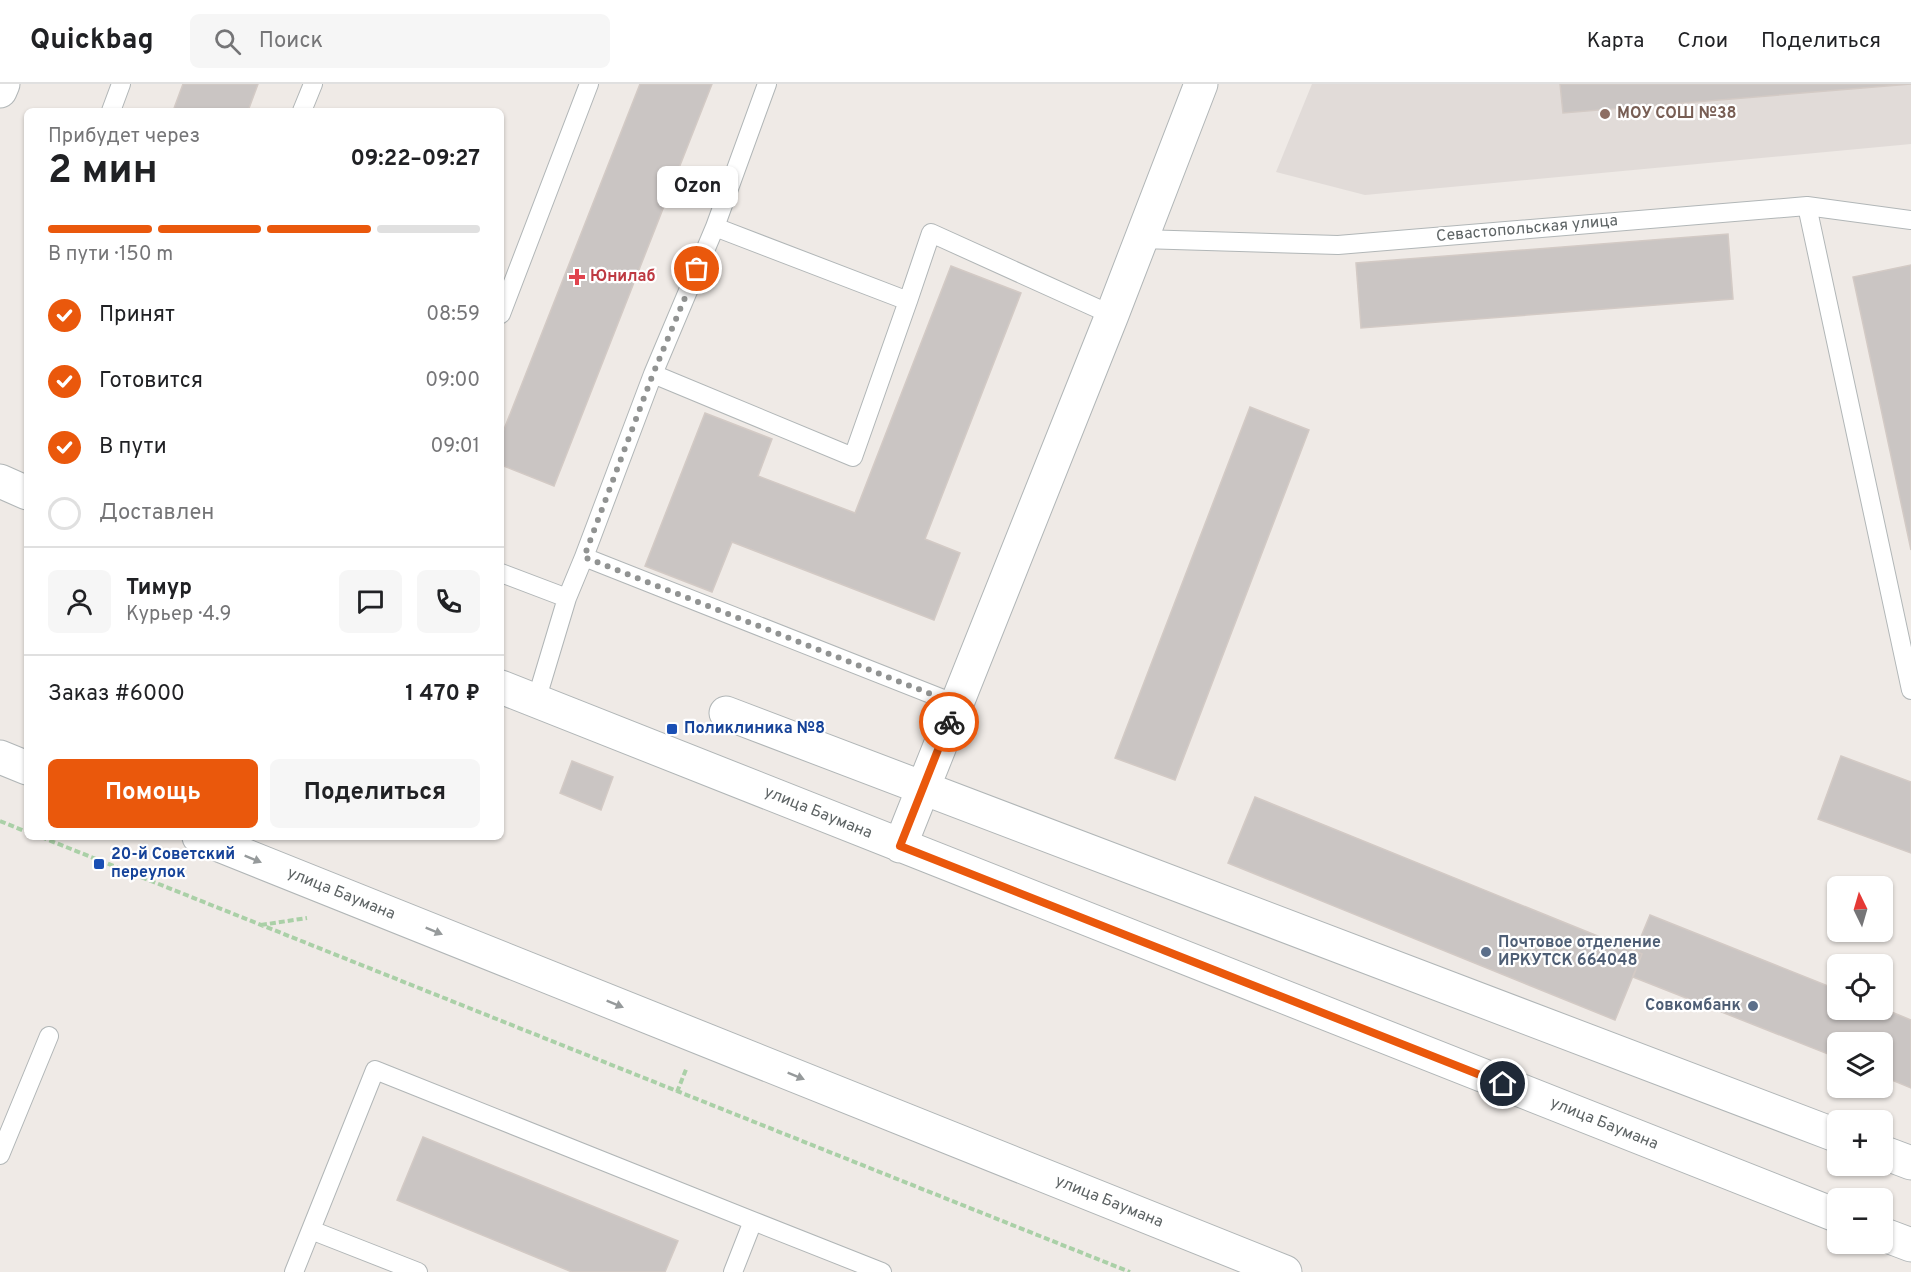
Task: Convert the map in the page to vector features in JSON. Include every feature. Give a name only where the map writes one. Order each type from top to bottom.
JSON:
[{"type":"street","points":[[0,91],[3,84]]},
{"type":"street","points":[[900,846],[1112,315],[1201,84]]},
{"type":"street","points":[[0,482],[24,492]]},
{"type":"street","name":"улица Баумана","points":[[504,688],[1827,1212]]},
{"type":"street","points":[[726,713],[1827,1132]]},
{"type":"street","points":[[0,757],[24,767]]},
{"type":"street","name":"улица Баумана","points":[[206,840],[1285,1272]]},
{"type":"street","points":[[1893,1156],[1911,1163]]},
{"type":"street","points":[[1893,1238],[1911,1245]]},
{"type":"lane","points":[[112,108],[121,84]]},
{"type":"lane","points":[[303,108],[313,84]]},
{"type":"lane","points":[[504,306],[589,84]]},
{"type":"lane","points":[[536,701],[567,598],[653,374],[715,227],[767,84]]},
{"type":"lane","points":[[1807,206],[1911,690]]},
{"type":"lane","name":"Севастопольская улица","points":[[1141,239],[1338,245],[1807,206],[1911,220]]},
{"type":"lane","points":[[715,227],[908,301]]},
{"type":"lane","points":[[653,374],[853,457],[931,233],[1112,315]]},
{"type":"lane","points":[[584,557],[956,704]]},
{"type":"lane","points":[[504,574],[567,598]]},
{"type":"lane","points":[[0,1155],[49,1036]]},
{"type":"lane","points":[[294,1272],[375,1070],[882,1272]]},
{"type":"lane","points":[[733,1272],[753,1221]]},
{"type":"lane","points":[[311,1230],[418,1272]]},
{"type":"path","points":[[0,821],[24,831]]},
{"type":"path","points":[[48,840],[1130,1272]]},
{"type":"path","points":[[677,1092],[689,1062]]},
{"type":"shaded area","name":"МОУ СОШ №38","points":[[1312,84],[1911,84],[1911,144],[1365,195],[1276,172]]},
{"type":"building","points":[[183,84],[258,84],[249,108],[174,108]]},
{"type":"building","points":[[640,84],[712,84],[554,486],[504,466],[504,429]]},
{"type":"building","points":[[1560,84],[1911,84],[1563,113]]},
{"type":"building","points":[[1728,234],[1733,299],[1361,328],[1356,263]]},
{"type":"building","points":[[1911,265],[1911,550],[1853,277]]},
{"type":"building","points":[[951,266],[1021,293],[925,539],[960,553],[934,620],[732,542],[712,592],[645,566],[705,413],[772,439],[758,476],[855,513]]},
{"type":"building","points":[[1250,407],[1309,430],[1175,780],[1115,758]]},
{"type":"building","points":[[1841,756],[1911,782],[1911,853],[1818,819]]},
{"type":"building","points":[[572,761],[613,777],[601,810],[560,793]]},
{"type":"building","points":[[1255,797],[1642,954],[1615,1020],[1228,863]]},
{"type":"building","points":[[1650,915],[1827,986],[1827,1020],[1893,1020],[1893,1013],[1911,1020],[1911,1088],[1893,1081],[1893,1032],[1827,1032],[1827,1054],[1633,977],[1642,954],[1635,951]]},
{"type":"building","points":[[423,1137],[678,1241],[665,1272],[572,1272],[397,1200]]},
{"type":"way so far","points":[[697,269],[653,374],[584,557],[956,704],[949,722]]},
{"type":"place","name":"МОУ СОШ №38","points":[[1605,114]]},
{"type":"place","name":"Ozon","points":[[697,269]]},
{"type":"place","name":"Юнилаб","points":[[577,277]]},
{"type":"place","name":"Поликлиника №8","points":[[672,729]]},
{"type":"place","name":"20-й Советский переулок","points":[[99,864]]},
{"type":"place","name":"Почтовое отделение ИРКУТСК 664048","points":[[1486,952]]},
{"type":"place","name":"Совкомбанк","points":[[1753,1006]]},
{"type":"route","points":[[949,722],[900,846],[1503,1084]]}]
